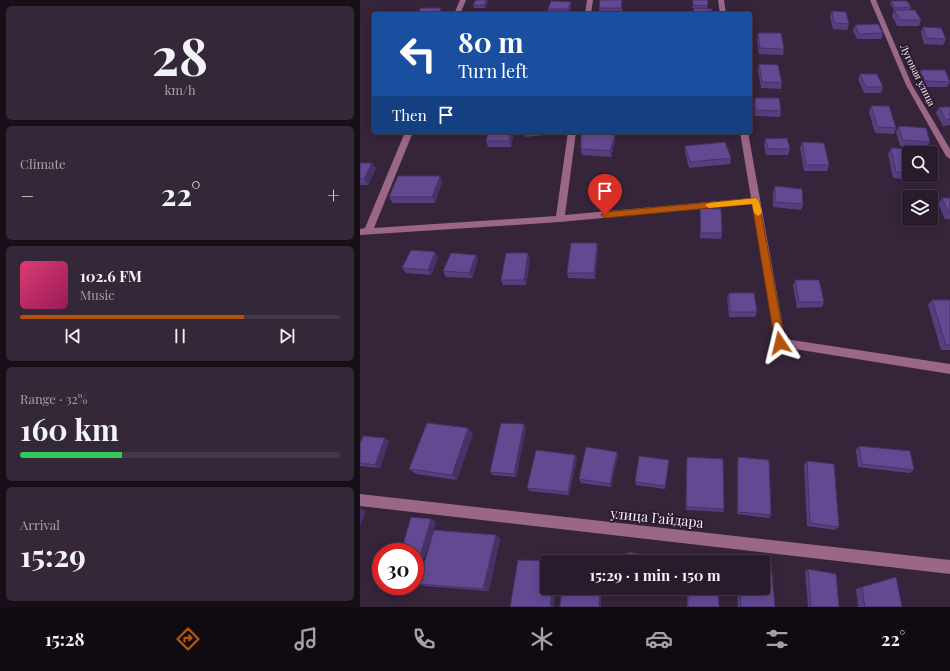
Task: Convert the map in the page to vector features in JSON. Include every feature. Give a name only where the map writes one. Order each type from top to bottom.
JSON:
[{"type":"street","points":[[459,12],[463,0]]},
{"type":"street","points":[[588,12],[590,0]]},
{"type":"street","points":[[721,0],[723,12]]},
{"type":"street","name":"Луговая улица","points":[[873,0],[909,85],[950,156]]},
{"type":"street","points":[[408,134],[364,232],[560,219],[756,201]]},
{"type":"street","points":[[560,219],[572,134]]},
{"type":"street","points":[[744,134],[780,343],[950,369]]},
{"type":"street","name":"улица Гайдара","points":[[360,500],[950,567]]},
{"type":"building","points":[[476,0],[486,0],[484,5],[473,5]]},
{"type":"building","points":[[600,0],[622,0],[621,8],[599,8]]},
{"type":"building","points":[[693,0],[708,0],[707,6],[693,5]]},
{"type":"building","points":[[551,1],[571,2],[568,9],[548,9]]},
{"type":"building","points":[[891,1],[907,1],[911,7],[895,8]]},
{"type":"building","points":[[421,8],[441,8],[439,12],[418,12]]},
{"type":"building","points":[[694,8],[712,9],[712,12],[694,12]]},
{"type":"building","points":[[894,10],[915,10],[921,20],[900,20]]},
{"type":"building","points":[[832,11],[846,12],[849,24],[834,23]]},
{"type":"building","points":[[878,24],[883,33],[859,34],[855,25]]},
{"type":"building","points":[[923,27],[941,28],[946,39],[927,38]]},
{"type":"building","points":[[758,33],[781,33],[784,49],[760,48]]},
{"type":"building","points":[[759,64],[778,65],[782,83],[762,82]]},
{"type":"building","points":[[920,70],[945,70],[950,82],[925,81]]},
{"type":"building","points":[[860,74],[877,74],[883,87],[866,87]]},
{"type":"building","points":[[755,98],[779,98],[781,111],[756,110]]},
{"type":"building","points":[[871,106],[889,106],[896,128],[878,127]]},
{"type":"building","points":[[939,107],[950,107],[950,119],[946,120]]},
{"type":"building","points":[[899,126],[926,128],[930,142],[902,140]]},
{"type":"building","points":[[488,134],[511,134],[509,141],[486,141]]},
{"type":"building","points":[[581,134],[615,135],[610,151],[581,149]]},
{"type":"building","points":[[787,138],[790,149],[768,149],[765,139]]},
{"type":"building","points":[[725,142],[731,158],[690,162],[685,146]]},
{"type":"building","points":[[802,142],[824,143],[829,165],[806,165]]},
{"type":"building","points":[[891,148],[902,149],[902,172],[896,172]]},
{"type":"building","points":[[360,163],[372,163],[364,179],[360,179]]},
{"type":"building","points":[[398,176],[440,176],[432,197],[389,197]]},
{"type":"building","points":[[775,186],[802,189],[803,204],[775,202]]},
{"type":"building","points":[[942,198],[950,198],[950,213],[949,213]]},
{"type":"building","points":[[700,208],[721,209],[722,233],[701,233]]},
{"type":"building","points":[[571,243],[597,243],[594,273],[567,273]]},
{"type":"building","points":[[411,250],[435,252],[428,270],[402,268]]},
{"type":"building","points":[[451,253],[476,255],[469,273],[443,271]]},
{"type":"building","points":[[506,253],[528,253],[524,280],[501,280]]},
{"type":"building","points":[[795,280],[819,280],[824,302],[799,302]]},
{"type":"building","points":[[729,293],[754,293],[757,312],[730,312]]},
{"type":"building","points":[[932,300],[950,300],[950,345],[946,345]]},
{"type":"building","points":[[427,423],[468,428],[452,475],[409,469]]},
{"type":"building","points":[[501,423],[524,424],[514,474],[490,472]]},
{"type":"building","points":[[363,436],[385,438],[375,465],[360,463],[360,444]]},
{"type":"building","points":[[859,446],[910,451],[914,470],[862,464]]},
{"type":"building","points":[[586,447],[617,452],[610,484],[579,479]]},
{"type":"building","points":[[536,450],[575,455],[568,492],[527,488]]},
{"type":"building","points":[[639,456],[669,460],[665,486],[635,482]]},
{"type":"building","points":[[687,457],[723,459],[724,509],[686,507]]},
{"type":"building","points":[[738,457],[769,460],[771,515],[738,512]]},
{"type":"building","points":[[807,461],[834,464],[839,527],[810,523]]},
{"type":"building","points":[[411,517],[431,519],[424,543],[404,543]]},
{"type":"building","points":[[434,530],[496,535],[483,589],[424,584],[424,564]]},
{"type":"building","points":[[628,552],[645,555],[628,555]]},
{"type":"building","points":[[518,560],[540,561],[540,595],[552,595],[550,607],[510,607]]},
{"type":"building","points":[[771,563],[775,607],[741,607],[740,595],[770,595]]},
{"type":"building","points":[[808,569],[836,574],[839,607],[811,607]]},
{"type":"building","points":[[896,577],[902,607],[865,607],[862,587]]},
{"type":"building","points":[[561,595],[600,595],[599,607],[560,607]]},
{"type":"building","points":[[688,595],[718,595],[719,607],[688,607]]},
{"type":"slow traffic","points":[[709,205],[756,201],[758,213]]},
{"type":"route","points":[[605,215],[756,201],[780,343]]}]
